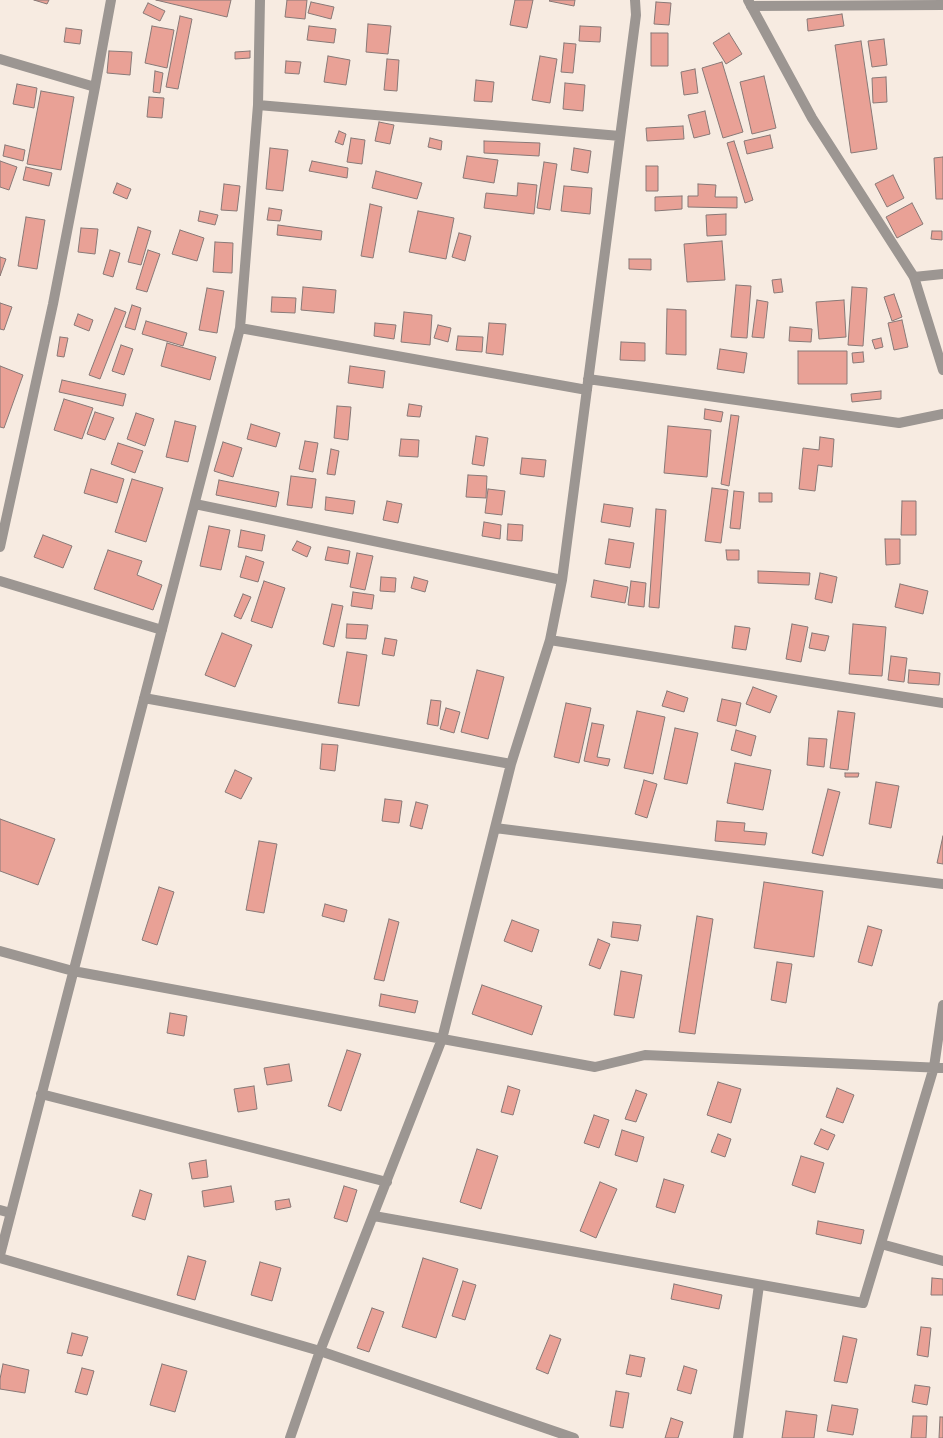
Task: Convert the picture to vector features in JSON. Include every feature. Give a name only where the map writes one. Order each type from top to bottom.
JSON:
[{"type":"street","points":[[0,547],[52,304],[111,0]]},
{"type":"street","points":[[0,1254],[240,328],[258,104],[260,0]]},
{"type":"street","points":[[290,1438],[320,1351],[442,1039],[510,764],[550,640],[562,580],[636,15],[636,0]]},
{"type":"street","points":[[943,5],[750,3],[812,118],[914,277],[943,370]]},
{"type":"street","points":[[0,59],[95,87]]},
{"type":"street","points":[[258,104],[620,136]]},
{"type":"street","points":[[914,277],[943,274]]},
{"type":"street","points":[[240,328],[587,390]]},
{"type":"street","points":[[588,379],[899,423],[943,414]]},
{"type":"street","points":[[194,504],[562,580]]},
{"type":"street","points":[[0,580],[162,630]]},
{"type":"street","points":[[550,640],[943,703]]},
{"type":"street","points":[[144,698],[510,764]]},
{"type":"street","points":[[495,828],[943,884]]},
{"type":"street","points":[[0,951],[73,971],[595,1067],[645,1054],[938,1068]]},
{"type":"street","points":[[374,1216],[863,1303],[938,1068],[943,1005]]},
{"type":"street","points":[[41,1094],[387,1182]]},
{"type":"street","points":[[0,1210],[11,1213]]},
{"type":"street","points":[[881,1244],[943,1261]]},
{"type":"street","points":[[0,1258],[320,1351],[574,1438]]},
{"type":"street","points":[[738,1438],[759,1285]]},
{"type":"building","points":[[34,0],[49,0],[47,4]]},
{"type":"building","points":[[156,0],[231,0],[227,17]]},
{"type":"building","points":[[287,0],[307,0],[305,19],[285,17]]},
{"type":"building","points":[[515,0],[533,0],[527,28],[510,25]]},
{"type":"building","points":[[575,0],[574,6],[549,1]]},
{"type":"building","points":[[311,2],[334,7],[331,19],[308,13]]},
{"type":"building","points":[[656,2],[671,3],[669,25],[654,24]]},
{"type":"building","points":[[148,3],[165,11],[160,21],[143,13]]},
{"type":"building","points":[[842,14],[844,26],[808,31],[807,19]]},
{"type":"building","points":[[180,16],[192,19],[178,89],[166,87]]},
{"type":"building","points":[[368,24],[391,26],[388,54],[366,52]]},
{"type":"building","points":[[152,26],[174,30],[167,68],[145,63]]},
{"type":"building","points":[[309,26],[336,29],[334,43],[307,40]]},
{"type":"building","points":[[580,26],[601,27],[600,42],[579,41]]},
{"type":"building","points":[[66,28],[82,30],[80,44],[64,42]]},
{"type":"building","points":[[651,33],[668,33],[668,66],[651,66]]},
{"type":"building","points":[[729,33],[742,54],[726,64],[713,43]]},
{"type":"building","points":[[884,39],[887,65],[872,67],[868,41]]},
{"type":"building","points":[[861,41],[877,149],[851,153],[835,45]]},
{"type":"building","points":[[564,43],[576,44],[573,73],[561,72]]},
{"type":"building","points":[[109,51],[132,52],[130,75],[107,73]]},
{"type":"building","points":[[250,51],[250,58],[235,59],[235,52]]},
{"type":"building","points":[[328,56],[350,60],[346,85],[324,82]]},
{"type":"building","points":[[540,56],[557,59],[550,103],[532,100]]},
{"type":"building","points":[[387,59],[399,60],[397,91],[384,90]]},
{"type":"building","points":[[286,61],[301,62],[299,74],[285,73]]},
{"type":"building","points":[[722,62],[743,132],[723,138],[702,68]]},
{"type":"building","points":[[695,69],[698,93],[684,95],[681,72]]},
{"type":"building","points":[[155,71],[163,73],[160,93],[153,92]]},
{"type":"building","points":[[764,76],[776,128],[752,134],[740,82]]},
{"type":"building","points":[[886,77],[887,102],[873,103],[872,78]]},
{"type":"building","points":[[476,80],[494,82],[492,102],[474,101]]},
{"type":"building","points":[[565,83],[585,85],[583,111],[563,109]]},
{"type":"building","points":[[17,84],[37,88],[34,108],[13,104]]},
{"type":"building","points":[[41,91],[74,97],[61,170],[27,164]]},
{"type":"building","points":[[149,97],[164,98],[162,118],[147,117]]},
{"type":"building","points":[[705,111],[710,134],[694,138],[688,115]]},
{"type":"building","points":[[379,122],[394,125],[390,144],[375,141]]},
{"type":"building","points":[[683,126],[684,139],[647,141],[646,128]]},
{"type":"building","points":[[339,131],[346,134],[343,145],[335,142]]},
{"type":"building","points":[[770,135],[773,148],[747,154],[744,141]]},
{"type":"building","points":[[351,138],[365,140],[362,164],[347,162]]},
{"type":"building","points":[[430,138],[442,141],[441,150],[428,147]]},
{"type":"building","points":[[484,141],[540,143],[539,156],[484,153]]},
{"type":"building","points":[[734,141],[753,200],[745,203],[727,143]]},
{"type":"building","points":[[5,145],[25,150],[23,161],[3,156]]},
{"type":"building","points":[[270,148],[288,150],[283,191],[266,189]]},
{"type":"building","points":[[574,148],[591,151],[588,173],[571,170]]},
{"type":"building","points":[[467,156],[498,160],[494,183],[463,178]]},
{"type":"building","points":[[943,157],[943,199],[936,199],[934,158]]},
{"type":"building","points":[[0,161],[17,167],[9,190],[0,187]]},
{"type":"building","points":[[312,161],[348,168],[347,178],[309,171]]},
{"type":"building","points":[[544,162],[557,164],[550,210],[537,208]]},
{"type":"building","points":[[646,166],[658,166],[658,191],[646,191]]},
{"type":"building","points":[[26,167],[52,173],[49,186],[23,180]]},
{"type":"building","points":[[376,171],[422,183],[417,199],[372,188]]},
{"type":"building","points":[[893,175],[904,198],[887,207],[875,184]]},
{"type":"building","points":[[117,183],[131,189],[127,199],[113,193]]},
{"type":"building","points":[[518,183],[537,185],[534,214],[484,208],[486,193],[517,196]]},
{"type":"building","points":[[224,184],[240,186],[237,211],[221,210]]},
{"type":"building","points":[[698,184],[716,185],[715,197],[737,197],[737,208],[688,207],[688,196],[698,196]]},
{"type":"building","points":[[564,186],[592,188],[590,214],[561,211]]},
{"type":"building","points":[[682,196],[682,209],[655,211],[655,197]]},
{"type":"building","points":[[912,203],[923,224],[897,238],[886,217]]},
{"type":"building","points":[[370,204],[382,207],[373,258],[361,256]]},
{"type":"building","points":[[269,208],[282,210],[280,221],[267,220]]},
{"type":"building","points":[[200,211],[218,215],[215,225],[198,221]]},
{"type":"building","points":[[418,211],[454,218],[446,259],[409,252]]},
{"type":"building","points":[[726,214],[726,235],[707,236],[706,215]]},
{"type":"building","points":[[26,217],[45,220],[37,269],[18,266]]},
{"type":"building","points":[[278,225],[322,231],[321,240],[277,235]]},
{"type":"building","points":[[138,227],[151,231],[141,265],[128,262]]},
{"type":"building","points":[[81,228],[98,229],[95,254],[78,252]]},
{"type":"building","points":[[180,230],[204,238],[197,261],[172,254]]},
{"type":"building","points":[[932,231],[942,231],[942,240],[931,239]]},
{"type":"building","points":[[459,233],[471,236],[465,261],[452,257]]},
{"type":"building","points":[[722,241],[725,280],[687,282],[684,244]]},
{"type":"building","points":[[215,242],[233,243],[232,273],[213,272]]},
{"type":"building","points":[[110,250],[120,253],[113,277],[103,274]]},
{"type":"building","points":[[148,250],[160,254],[147,292],[136,289]]},
{"type":"building","points":[[0,257],[6,259],[0,276]]},
{"type":"building","points":[[629,259],[651,259],[651,270],[629,269]]},
{"type":"building","points":[[781,279],[783,292],[774,293],[772,280]]},
{"type":"building","points":[[736,285],[751,286],[747,338],[731,337]]},
{"type":"building","points":[[303,287],[336,290],[334,313],[301,310]]},
{"type":"building","points":[[852,287],[867,288],[863,346],[848,345]]},
{"type":"building","points":[[207,288],[224,291],[217,333],[199,330]]},
{"type":"building","points":[[894,294],[902,317],[892,321],[884,297]]},
{"type":"building","points":[[272,297],[296,298],[295,313],[271,312]]},
{"type":"building","points":[[757,300],[768,302],[764,338],[752,337]]},
{"type":"building","points":[[844,300],[846,337],[819,339],[816,302]]},
{"type":"building","points":[[0,303],[12,307],[4,330],[0,329]]},
{"type":"building","points":[[132,305],[141,308],[135,330],[125,327]]},
{"type":"building","points":[[115,308],[126,312],[100,379],[89,375]]},
{"type":"building","points":[[667,309],[686,310],[686,355],[666,354]]},
{"type":"building","points":[[404,312],[432,315],[430,345],[401,342]]},
{"type":"building","points":[[78,314],[93,320],[89,331],[74,325]]},
{"type":"building","points":[[902,320],[908,347],[894,350],[888,323]]},
{"type":"building","points":[[146,321],[187,333],[183,346],[142,334]]},
{"type":"building","points":[[375,323],[396,325],[394,339],[374,336]]},
{"type":"building","points":[[489,323],[506,324],[503,355],[486,353]]},
{"type":"building","points":[[438,325],[451,328],[448,342],[434,338]]},
{"type":"building","points":[[790,327],[812,329],[811,342],[789,341]]},
{"type":"building","points":[[458,336],[483,337],[482,352],[456,350]]},
{"type":"building","points":[[60,337],[68,338],[64,357],[57,356]]},
{"type":"building","points":[[881,338],[883,347],[875,349],[872,340]]},
{"type":"building","points":[[621,342],[645,343],[645,361],[620,360]]},
{"type":"building","points":[[167,343],[216,357],[210,380],[161,366]]},
{"type":"building","points":[[121,345],[133,349],[124,375],[112,371]]},
{"type":"building","points":[[720,349],[747,353],[744,373],[717,369]]},
{"type":"building","points":[[798,351],[847,351],[847,384],[798,384]]},
{"type":"building","points":[[863,352],[864,362],[853,363],[852,353]]},
{"type":"building","points":[[0,366],[23,375],[4,428],[0,427]]},
{"type":"building","points":[[350,366],[385,371],[383,388],[348,383]]},
{"type":"building","points":[[62,380],[126,394],[123,406],[59,392]]},
{"type":"building","points":[[881,391],[881,399],[852,402],[851,394]]},
{"type":"building","points":[[64,399],[93,408],[82,439],[54,430]]},
{"type":"building","points":[[409,404],[422,406],[420,417],[407,416]]},
{"type":"building","points":[[337,406],[351,407],[348,440],[334,438]]},
{"type":"building","points":[[705,409],[723,412],[721,422],[704,419]]},
{"type":"building","points":[[95,412],[114,418],[105,440],[87,434]]},
{"type":"building","points":[[136,413],[154,419],[145,446],[127,439]]},
{"type":"building","points":[[731,415],[739,416],[729,486],[721,484]]},
{"type":"building","points":[[175,421],[196,426],[188,462],[166,457]]},
{"type":"building","points":[[251,424],[280,433],[276,447],[247,439]]},
{"type":"building","points":[[668,426],[711,430],[707,477],[664,473]]},
{"type":"building","points":[[476,436],[488,438],[484,466],[472,464]]},
{"type":"building","points":[[820,437],[834,439],[832,467],[818,465],[815,491],[799,489],[803,448],[819,450]]},
{"type":"building","points":[[401,439],[419,440],[418,457],[399,456]]},
{"type":"building","points":[[305,441],[318,443],[313,472],[299,469]]},
{"type":"building","points":[[223,442],[242,448],[233,477],[214,471]]},
{"type":"building","points":[[118,443],[143,451],[135,473],[111,464]]},
{"type":"building","points":[[331,449],[339,451],[335,475],[327,474]]},
{"type":"building","points":[[522,458],[546,460],[544,477],[520,474]]},
{"type":"building","points":[[91,469],[124,479],[117,503],[84,493]]},
{"type":"building","points":[[468,475],[487,476],[486,498],[466,497]]},
{"type":"building","points":[[291,476],[316,479],[312,508],[287,505]]},
{"type":"building","points":[[132,479],[163,488],[146,542],[115,532]]},
{"type":"building","points":[[219,480],[279,492],[276,507],[216,495]]},
{"type":"building","points":[[712,488],[728,490],[721,543],[705,541]]},
{"type":"building","points":[[488,489],[505,491],[502,515],[485,513]]},
{"type":"building","points":[[734,491],[744,492],[740,529],[730,528]]},
{"type":"building","points":[[759,493],[772,493],[772,502],[759,502]]},
{"type":"building","points":[[326,497],[355,501],[353,514],[325,510]]},
{"type":"building","points":[[387,501],[402,504],[398,523],[383,520]]},
{"type":"building","points":[[902,501],[916,501],[916,535],[901,535]]},
{"type":"building","points":[[604,504],[633,508],[630,527],[601,522]]},
{"type":"building","points":[[656,509],[666,510],[659,608],[649,607]]},
{"type":"building","points":[[484,522],[501,525],[500,539],[482,536]]},
{"type":"building","points":[[508,524],[523,525],[522,541],[507,540]]},
{"type":"building","points":[[209,526],[230,530],[221,570],[200,566]]},
{"type":"building","points":[[241,530],[265,535],[262,551],[238,547]]},
{"type":"building","points":[[43,535],[72,546],[63,568],[34,557]]},
{"type":"building","points":[[609,539],[634,543],[630,568],[605,564]]},
{"type":"building","points":[[885,539],[900,539],[900,564],[886,565]]},
{"type":"building","points":[[297,541],[311,547],[307,557],[292,550]]},
{"type":"building","points":[[328,547],[350,551],[348,564],[325,560]]},
{"type":"building","points":[[108,550],[142,561],[137,575],[162,585],[153,610],[94,589]]},
{"type":"building","points":[[726,550],[739,550],[739,560],[727,560]]},
{"type":"building","points":[[357,553],[373,556],[365,590],[350,587]]},
{"type":"building","points":[[246,556],[264,562],[258,582],[240,577]]},
{"type":"building","points":[[758,571],[810,573],[809,585],[758,583]]},
{"type":"building","points":[[820,573],[837,577],[832,603],[815,599]]},
{"type":"building","points":[[381,577],[396,578],[395,592],[380,591]]},
{"type":"building","points":[[414,577],[428,581],[425,592],[411,588]]},
{"type":"building","points":[[594,580],[628,587],[625,603],[591,597]]},
{"type":"building","points":[[264,581],[285,588],[272,628],[251,621]]},
{"type":"building","points":[[631,581],[646,583],[644,607],[628,605]]},
{"type":"building","points":[[900,584],[928,591],[923,614],[895,607]]},
{"type":"building","points":[[353,592],[374,595],[372,609],[351,606]]},
{"type":"building","points":[[243,594],[251,597],[241,619],[234,616]]},
{"type":"building","points":[[332,604],[343,606],[334,647],[323,644]]},
{"type":"building","points":[[347,624],[368,625],[366,639],[346,638]]},
{"type":"building","points":[[792,624],[808,627],[801,662],[786,659]]},
{"type":"building","points":[[853,624],[886,627],[882,676],[849,674]]},
{"type":"building","points":[[735,626],[750,628],[746,650],[732,648]]},
{"type":"building","points":[[222,633],[252,645],[235,687],[205,675]]},
{"type":"building","points":[[812,633],[829,636],[825,651],[809,648]]},
{"type":"building","points":[[385,638],[397,640],[394,656],[382,654]]},
{"type":"building","points":[[347,652],[367,655],[359,706],[338,703]]},
{"type":"building","points":[[891,656],[907,658],[904,682],[888,680]]},
{"type":"building","points":[[477,670],[504,677],[488,739],[461,732]]},
{"type":"building","points":[[909,670],[940,673],[939,685],[908,683]]},
{"type":"building","points":[[753,687],[777,696],[770,713],[746,704]]},
{"type":"building","points":[[667,691],[688,698],[684,712],[662,706]]},
{"type":"building","points":[[722,699],[741,703],[736,726],[717,721]]},
{"type":"building","points":[[431,700],[441,701],[438,726],[427,724]]},
{"type":"building","points":[[566,703],[591,708],[579,763],[554,757]]},
{"type":"building","points":[[446,708],[460,712],[454,733],[440,729]]},
{"type":"building","points":[[637,711],[665,717],[653,774],[624,768]]},
{"type":"building","points":[[838,711],[855,713],[848,770],[830,768]]},
{"type":"building","points":[[592,723],[604,725],[597,757],[610,759],[608,766],[584,761]]},
{"type":"building","points":[[675,728],[698,733],[687,784],[664,779]]},
{"type":"building","points":[[736,730],[756,736],[751,756],[731,750]]},
{"type":"building","points":[[809,738],[827,739],[824,767],[807,765]]},
{"type":"building","points":[[322,744],[338,745],[335,771],[320,769]]},
{"type":"building","points":[[735,763],[771,770],[763,810],[727,803]]},
{"type":"building","points":[[235,770],[252,778],[241,799],[225,792]]},
{"type":"building","points":[[845,773],[859,773],[858,777],[845,777]]},
{"type":"building","points":[[644,780],[657,784],[647,818],[635,814]]},
{"type":"building","points":[[876,782],[899,786],[891,828],[869,824]]},
{"type":"building","points":[[828,789],[840,792],[823,856],[812,853]]},
{"type":"building","points":[[385,799],[402,801],[399,823],[382,821]]},
{"type":"building","points":[[416,802],[428,805],[422,829],[410,826]]},
{"type":"building","points":[[0,819],[55,839],[38,885],[0,871]]},
{"type":"building","points":[[717,821],[745,823],[744,831],[767,833],[765,845],[715,841]]},
{"type":"building","points":[[943,836],[943,864],[937,863]]},
{"type":"building","points":[[259,841],[277,844],[264,913],[246,910]]},
{"type":"building","points":[[764,882],[823,891],[814,957],[754,948]]},
{"type":"building","points":[[159,887],[174,892],[157,945],[142,940]]},
{"type":"building","points":[[325,904],[347,910],[344,922],[322,916]]},
{"type":"building","points":[[697,916],[713,919],[695,1034],[679,1032]]},
{"type":"building","points":[[389,919],[399,922],[384,981],[374,979]]},
{"type":"building","points":[[512,920],[539,930],[532,952],[504,941]]},
{"type":"building","points":[[613,922],[641,925],[638,941],[611,937]]},
{"type":"building","points":[[868,926],[882,930],[872,966],[858,962]]},
{"type":"building","points":[[598,939],[610,944],[600,969],[589,965]]},
{"type":"building","points":[[777,962],[792,964],[786,1003],[771,1000]]},
{"type":"building","points":[[621,971],[642,975],[634,1018],[614,1015]]},
{"type":"building","points":[[482,985],[542,1006],[532,1035],[472,1014]]},
{"type":"building","points":[[381,994],[418,1001],[415,1013],[379,1006]]},
{"type":"building","points":[[170,1013],[187,1016],[184,1036],[167,1033]]},
{"type":"building","points":[[347,1050],[361,1054],[341,1111],[328,1106]]},
{"type":"building","points":[[289,1064],[292,1081],[267,1085],[264,1068]]},
{"type":"building","points":[[718,1082],[741,1089],[731,1123],[707,1115]]},
{"type":"building","points":[[254,1086],[257,1109],[238,1112],[234,1089]]},
{"type":"building","points":[[508,1086],[520,1090],[513,1115],[501,1112]]},
{"type":"building","points":[[837,1088],[854,1095],[843,1123],[826,1117]]},
{"type":"building","points":[[636,1090],[647,1094],[636,1122],[625,1119]]},
{"type":"building","points":[[594,1115],[609,1120],[599,1148],[584,1143]]},
{"type":"building","points":[[821,1129],[835,1135],[828,1150],[814,1144]]},
{"type":"building","points":[[622,1130],[644,1137],[637,1162],[615,1155]]},
{"type":"building","points":[[718,1134],[731,1139],[725,1157],[711,1152]]},
{"type":"building","points":[[477,1149],[498,1156],[481,1209],[460,1202]]},
{"type":"building","points":[[801,1156],[824,1163],[815,1193],[792,1185]]},
{"type":"building","points":[[206,1160],[208,1177],[192,1179],[189,1163]]},
{"type":"building","points":[[664,1179],[684,1185],[675,1213],[656,1207]]},
{"type":"building","points":[[600,1182],[617,1189],[596,1238],[580,1231]]},
{"type":"building","points":[[231,1186],[234,1202],[204,1207],[202,1191]]},
{"type":"building","points":[[344,1186],[357,1190],[347,1222],[334,1218]]},
{"type":"building","points":[[140,1190],[152,1194],[145,1220],[132,1216]]},
{"type":"building","points":[[289,1199],[291,1207],[276,1210],[275,1201]]},
{"type":"building","points":[[818,1221],[864,1230],[861,1244],[816,1234]]},
{"type":"building","points":[[188,1256],[206,1261],[195,1300],[177,1295]]},
{"type":"building","points":[[423,1258],[458,1269],[436,1338],[402,1327]]},
{"type":"building","points":[[260,1262],[281,1268],[272,1301],[251,1295]]},
{"type":"building","points":[[932,1278],[943,1279],[943,1295],[931,1295]]},
{"type":"building","points":[[463,1281],[476,1285],[465,1320],[452,1316]]},
{"type":"building","points":[[674,1284],[722,1295],[719,1309],[671,1299]]},
{"type":"building","points":[[372,1308],[384,1312],[369,1352],[357,1348]]},
{"type":"building","points":[[921,1327],[931,1328],[928,1357],[917,1355]]},
{"type":"building","points":[[72,1333],[88,1337],[82,1356],[67,1353]]},
{"type":"building","points":[[550,1335],[561,1339],[548,1374],[536,1369]]},
{"type":"building","points":[[843,1336],[857,1339],[847,1383],[834,1381]]},
{"type":"building","points":[[630,1355],[645,1358],[641,1377],[626,1374]]},
{"type":"building","points":[[3,1364],[29,1370],[25,1393],[0,1389]]},
{"type":"building","points":[[162,1364],[187,1371],[175,1412],[150,1405]]},
{"type":"building","points":[[684,1366],[697,1370],[691,1394],[677,1390]]},
{"type":"building","points":[[82,1368],[94,1371],[87,1395],[75,1392]]},
{"type":"building","points":[[915,1385],[930,1387],[927,1405],[912,1402]]},
{"type":"building","points":[[616,1391],[629,1393],[623,1428],[610,1426]]},
{"type":"building","points":[[832,1405],[858,1409],[853,1435],[827,1431]]},
{"type":"building","points":[[786,1411],[817,1415],[814,1438],[782,1438]]},
{"type":"building","points":[[913,1416],[927,1416],[926,1438],[911,1438]]},
{"type":"building","points":[[940,1417],[943,1417],[943,1438],[939,1438]]},
{"type":"building","points":[[671,1418],[683,1422],[678,1438],[665,1438]]}]
